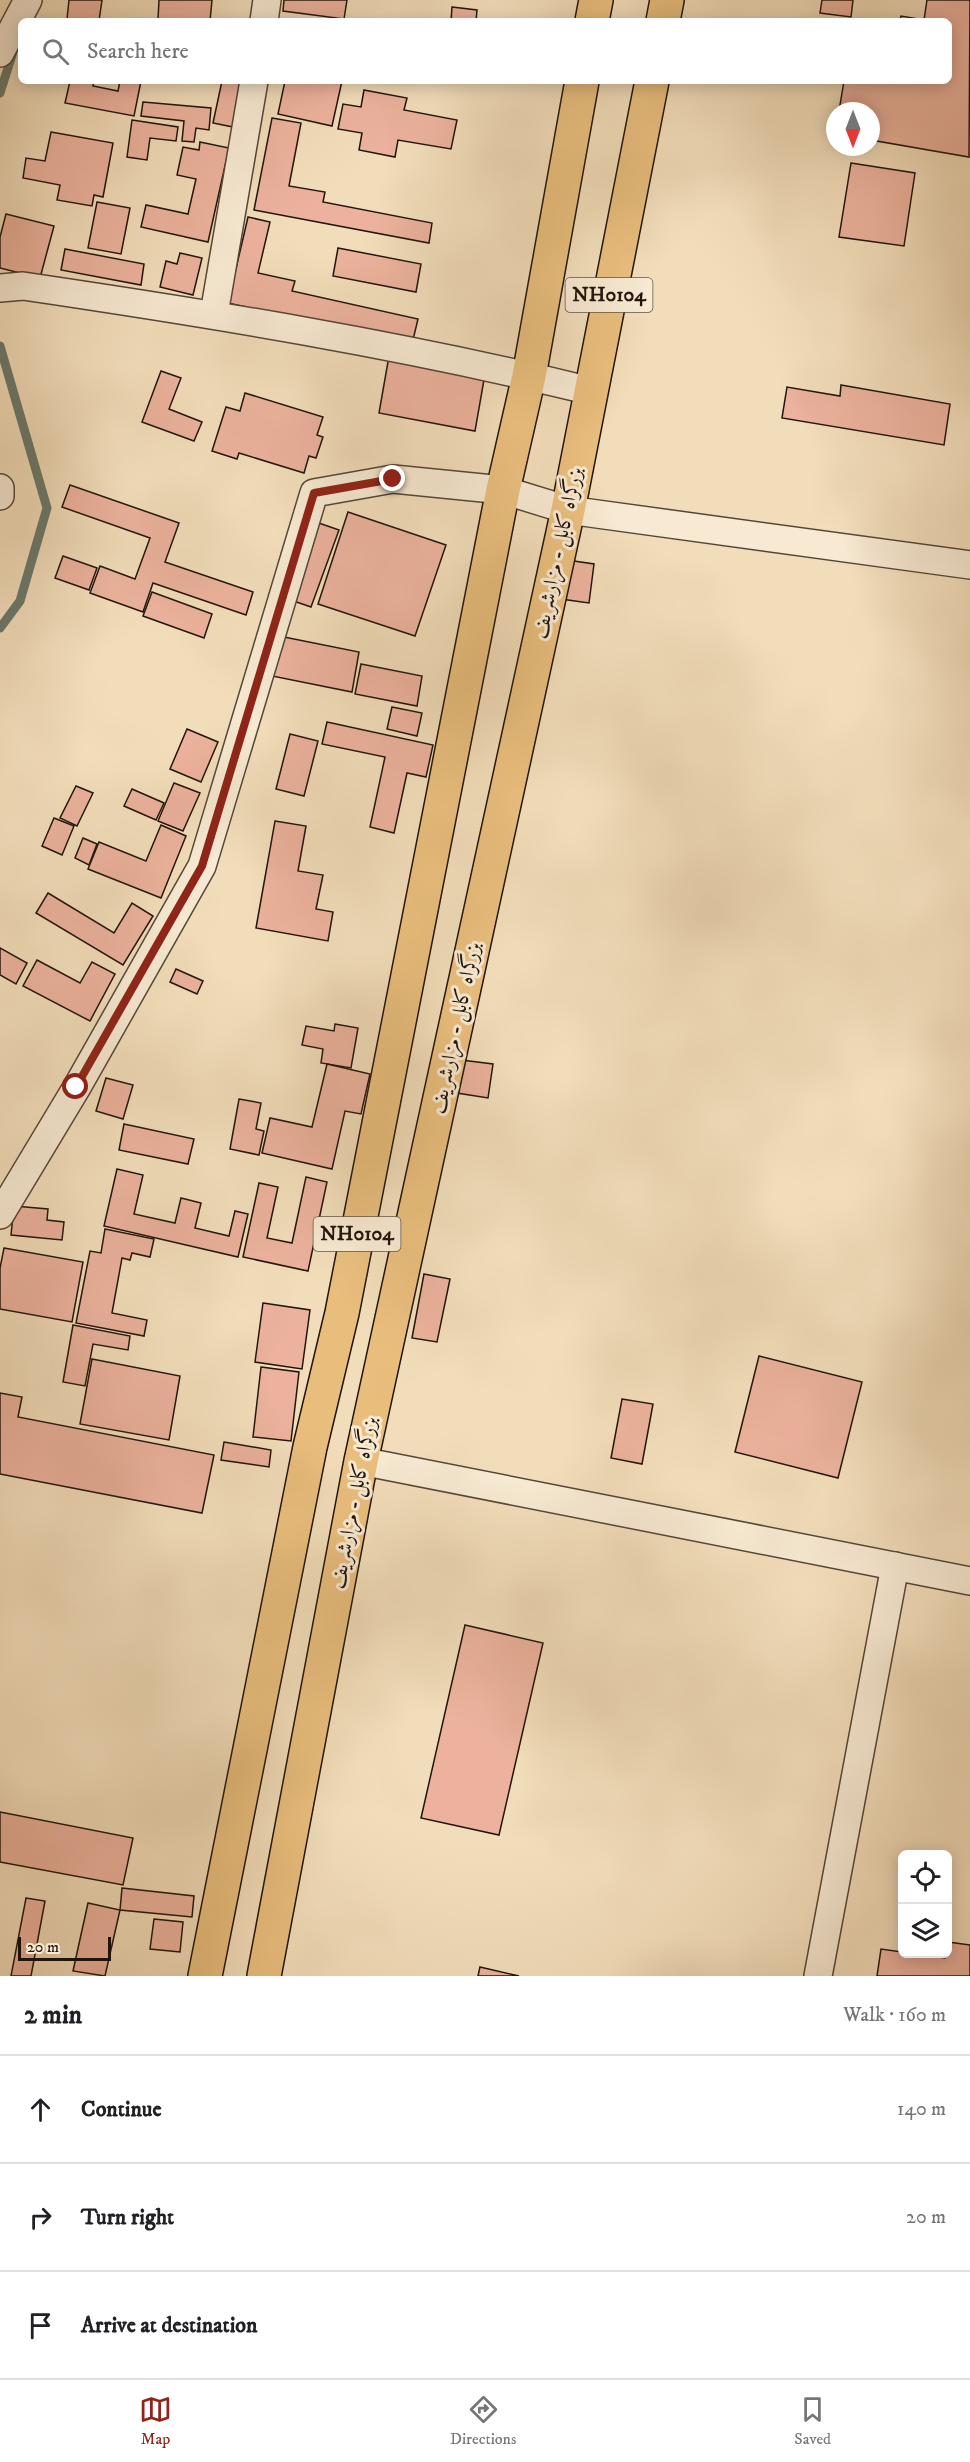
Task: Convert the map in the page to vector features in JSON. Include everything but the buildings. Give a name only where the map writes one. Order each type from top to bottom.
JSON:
[{"type":"highway","points":[[593,18],[596,0]]},
{"type":"highway","points":[[664,18],[668,0]]},
{"type":"highway","name":"NH0104","points":[[204,1976],[310,1447],[344,1301],[503,490],[529,376],[581,84]]},
{"type":"highway","name":"بزرگراه کابل - مزارشریف","points":[[264,1976],[361,1461],[568,510],[650,84]]},
{"type":"street","points":[[18,18],[28,0]]},
{"type":"street","points":[[264,18],[267,0]]},
{"type":"street","points":[[0,53],[18,19]]},
{"type":"street","points":[[214,314],[253,84]]},
{"type":"street","points":[[0,288],[23,286],[214,314],[529,376],[591,391]]},
{"type":"street","points":[[0,1215],[202,866],[314,493],[393,479],[503,490],[568,510],[970,565]]},
{"type":"street","points":[[0,489],[0,496]]},
{"type":"street","points":[[361,1461],[970,1581]]},
{"type":"street","points":[[818,1976],[895,1566]]},
{"type":"waterway","points":[[0,93],[13,52]]},
{"type":"waterway","points":[[0,346],[47,508],[20,601],[0,628]]},
{"type":"route","points":[[76,1087],[202,866],[314,493],[393,479]]}]
